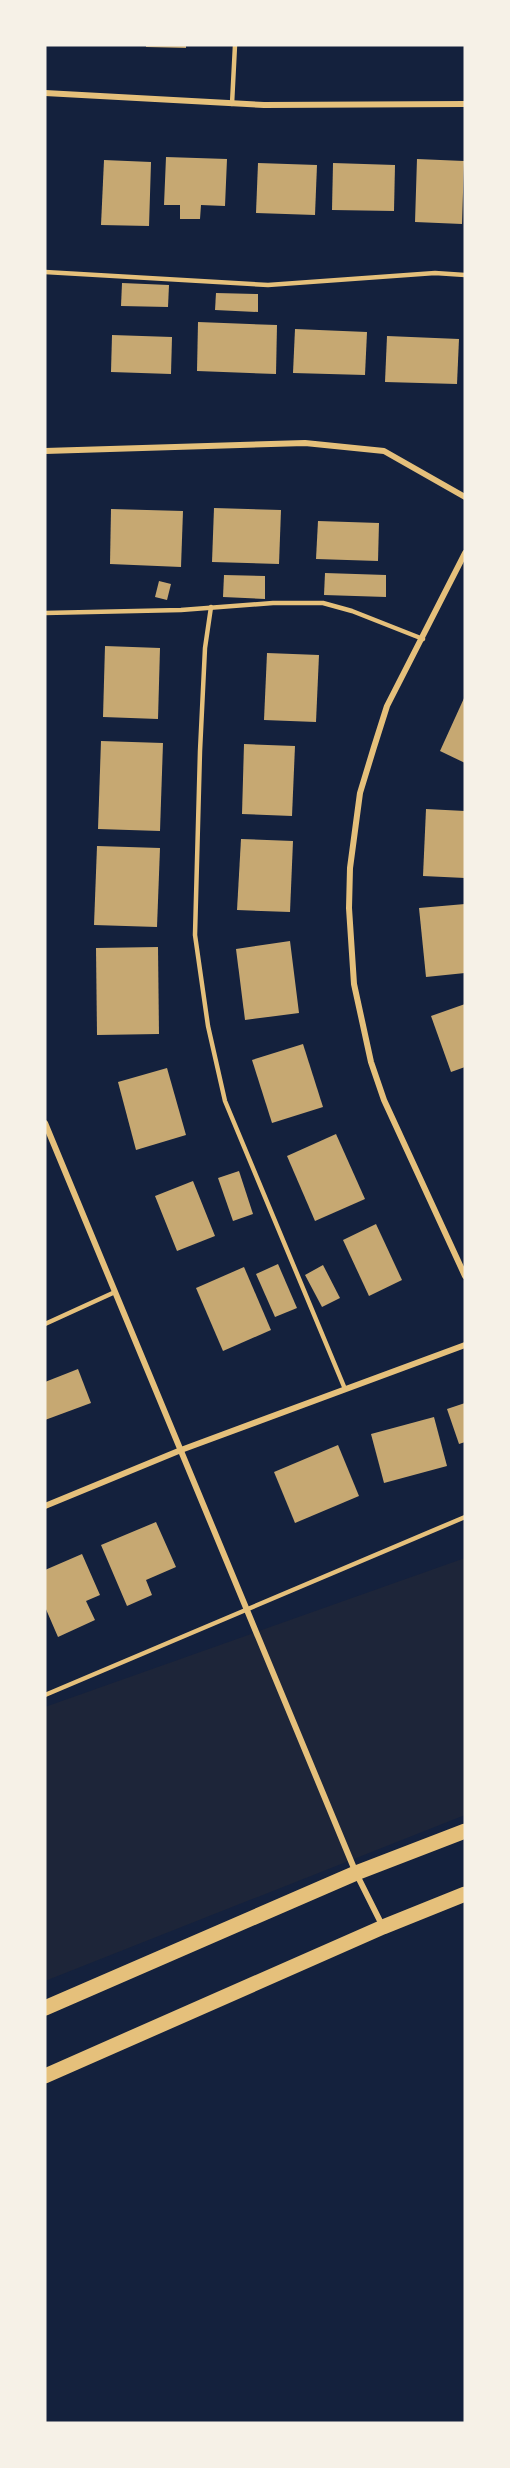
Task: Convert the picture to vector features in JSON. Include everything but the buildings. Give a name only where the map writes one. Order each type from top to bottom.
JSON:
[{"type":"main road","points":[[45,2008],[356,1873],[465,1832]]},
{"type":"main road","points":[[45,2076],[383,1927],[465,1894]]},
{"type":"street","points":[[45,93],[232,104],[465,104]]},
{"type":"street","points":[[45,451],[305,443],[384,451],[465,497]]},
{"type":"street","points":[[465,553],[387,706],[360,793],[351,868],[349,908],[354,984],[372,1062],[384,1100],[465,1276]]},
{"type":"street","points":[[45,1123],[356,1873],[383,1927]]},
{"type":"street","points":[[45,1506],[181,1450],[465,1345]]},
{"type":"lane","points":[[232,104],[235,45]]},
{"type":"lane","points":[[45,272],[268,285],[435,273],[465,275]]},
{"type":"lane","points":[[45,613],[273,603],[324,603],[423,639]]},
{"type":"lane","points":[[211,607],[204,648],[195,934],[208,1026],[225,1101],[345,1389]]},
{"type":"lane","points":[[45,1324],[115,1292]]},
{"type":"lane","points":[[45,1695],[465,1517]]},
{"type":"shaded area","points":[[465,1558],[465,1815],[45,1981],[45,1707]]}]
